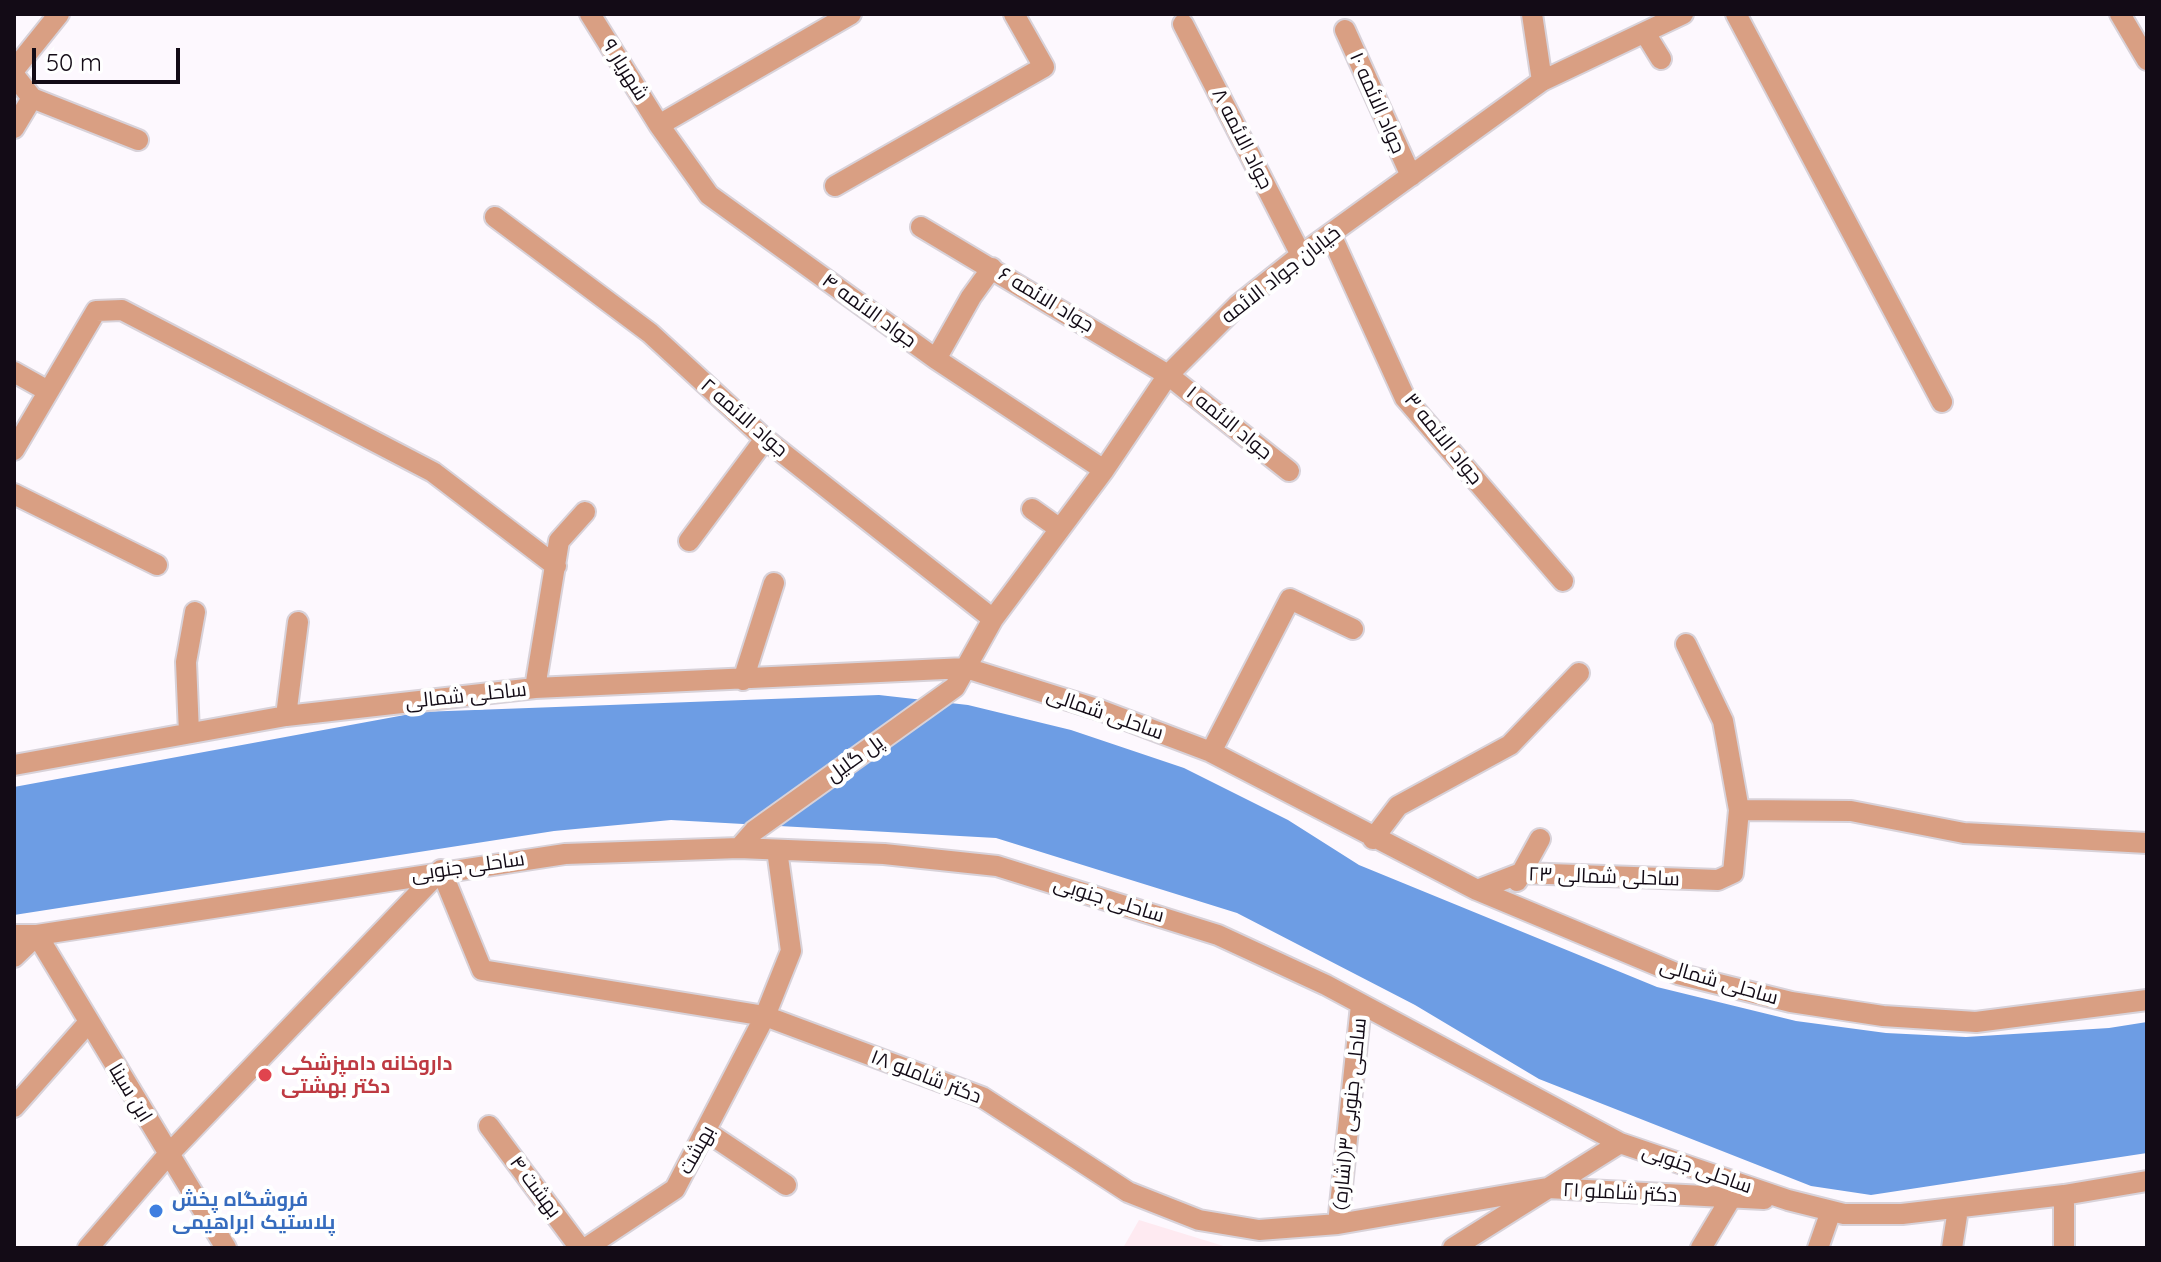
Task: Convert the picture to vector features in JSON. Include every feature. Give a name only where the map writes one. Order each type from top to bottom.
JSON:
[{"type":"street","points":[[59,14],[14,72],[32,98],[138,140]]},
{"type":"street","name":"شهریار ۹","points":[[590,14],[659,125]]},
{"type":"street","points":[[659,125],[851,14]]},
{"type":"street","points":[[835,186],[1044,67],[1014,14]]},
{"type":"street","points":[[1532,14],[1542,81]]},
{"type":"street","name":"خیابان جواد الائمه","points":[[955,687],[993,619],[1104,470],[1168,375],[1238,305],[1301,255],[1542,81],[1683,14]]},
{"type":"street","points":[[1736,14],[1942,402]]},
{"type":"street","points":[[2120,14],[2147,60]]},
{"type":"street","name":"جواد الائمه ۸","points":[[1183,24],[1301,255]]},
{"type":"street","name":"جواد الائمه ۱۰","points":[[1345,30],[1411,176]]},
{"type":"street","points":[[1645,33],[1661,59]]},
{"type":"street","points":[[14,128],[32,98]]},
{"type":"street","name":"جواد الائمه ۴","points":[[659,125],[709,195],[936,359],[1104,470]]},
{"type":"street","name":"جواد الائمه ۲","points":[[495,217],[650,333],[765,439],[993,619]]},
{"type":"street","name":"جواد الائمه ۶","points":[[921,227],[1168,375]]},
{"type":"street","name":"جواد الائمه ۳","points":[[1331,235],[1405,398],[1563,581]]},
{"type":"street","points":[[936,359],[971,297],[992,268]]},
{"type":"street","points":[[14,450],[96,311],[122,310],[433,472],[556,566]]},
{"type":"street","points":[[14,372],[48,391]]},
{"type":"street","name":"جواد الائمه ۱","points":[[1168,375],[1289,471]]},
{"type":"street","points":[[689,541],[765,439]]},
{"type":"street","points":[[14,494],[157,565]]},
{"type":"street","points":[[1032,509],[1060,529]]},
{"type":"street","points":[[535,688],[559,541],[585,512]]},
{"type":"street","points":[[743,680],[774,583]]},
{"type":"street","points":[[1211,752],[1290,599],[1353,629]]},
{"type":"street","points":[[189,733],[186,662],[195,612]]},
{"type":"street","points":[[286,716],[298,622]]},
{"type":"street","points":[[1686,644],[1723,721],[1739,810],[1851,811],[1964,833],[2147,843]]},
{"type":"street","name":"ساحلی شمالی","points":[[14,765],[286,716],[535,688],[966,668],[1100,710],[1211,752],[1373,839],[1477,890],[1678,974],[1791,1002],[1883,1016],[1976,1022],[2147,1000]]},
{"type":"street","points":[[1373,839],[1398,806],[1510,745],[1579,673]]},
{"type":"street","name":"پل گلیل","points":[[739,848],[754,831],[955,687]]},
{"type":"street","name":"ساحلی شمالی ۲۳","points":[[1477,890],[1521,873],[1718,880],[1733,873],[1739,810]]},
{"type":"street","points":[[1505,902],[1540,839]]},
{"type":"street","name":"ساحلی جنوبی","points":[[14,935],[37,935],[441,870],[565,854],[739,848],[884,854],[997,866],[1218,935],[1361,1005],[1620,1143],[1788,1200],[1831,1211],[1902,1214],[2141,1185]]},
{"type":"street","name":"بهشت","points":[[599,1244],[675,1189],[765,1016],[791,951],[777,850]]},
{"type":"street","points":[[88,1248],[167,1156],[441,870]]},
{"type":"street","name":"دکتر شاملو ۱۸","points":[[441,870],[482,970],[765,1016],[982,1097],[1128,1192],[1199,1220],[1257,1238],[1547,1188]]},
{"type":"street","points":[[14,957],[37,935]]},
{"type":"street","name":"ابن سینا","points":[[37,935],[167,1156],[226,1248]]},
{"type":"street","name":"ساحلی جنوبی ۳(اشاره)","points":[[1338,1224],[1361,1005]]},
{"type":"street","points":[[14,1107],[89,1022]]},
{"type":"street","name":"بهشت ۴","points":[[489,1126],[580,1248]]},
{"type":"street","points":[[707,1132],[786,1185]]},
{"type":"street","points":[[1453,1248],[1620,1143]]},
{"type":"street","name":"دکتر شاملو ۲۱","points":[[1547,1188],[1788,1200]]},
{"type":"street","points":[[2064,1195],[2064,1248]]},
{"type":"street","points":[[1701,1248],[1731,1198]]},
{"type":"street","points":[[1952,1248],[1958,1209]]},
{"type":"street","points":[[1818,1248],[1831,1211]]},
{"type":"shaded area","points":[[1139,1220],[1230,1248],[1123,1248]]},
{"type":"water","points":[[879,695],[968,705],[1071,730],[1184,768],[1288,820],[1359,865],[1657,987],[1796,1021],[1886,1033],[1966,1037],[2109,1028],[2147,1022],[2147,1153],[1871,1195],[1811,1186],[1539,1079],[1415,1005],[1237,913],[996,838],[671,820],[554,831],[14,915],[14,787],[421,712]]},
{"type":"place","name":"داروخانه دامپزشکی دکتر بهشتی","points":[[265,1075]]},
{"type":"place","name":"فروشگاه پخش پلاستیک ابراهیمی","points":[[156,1211]]}]
